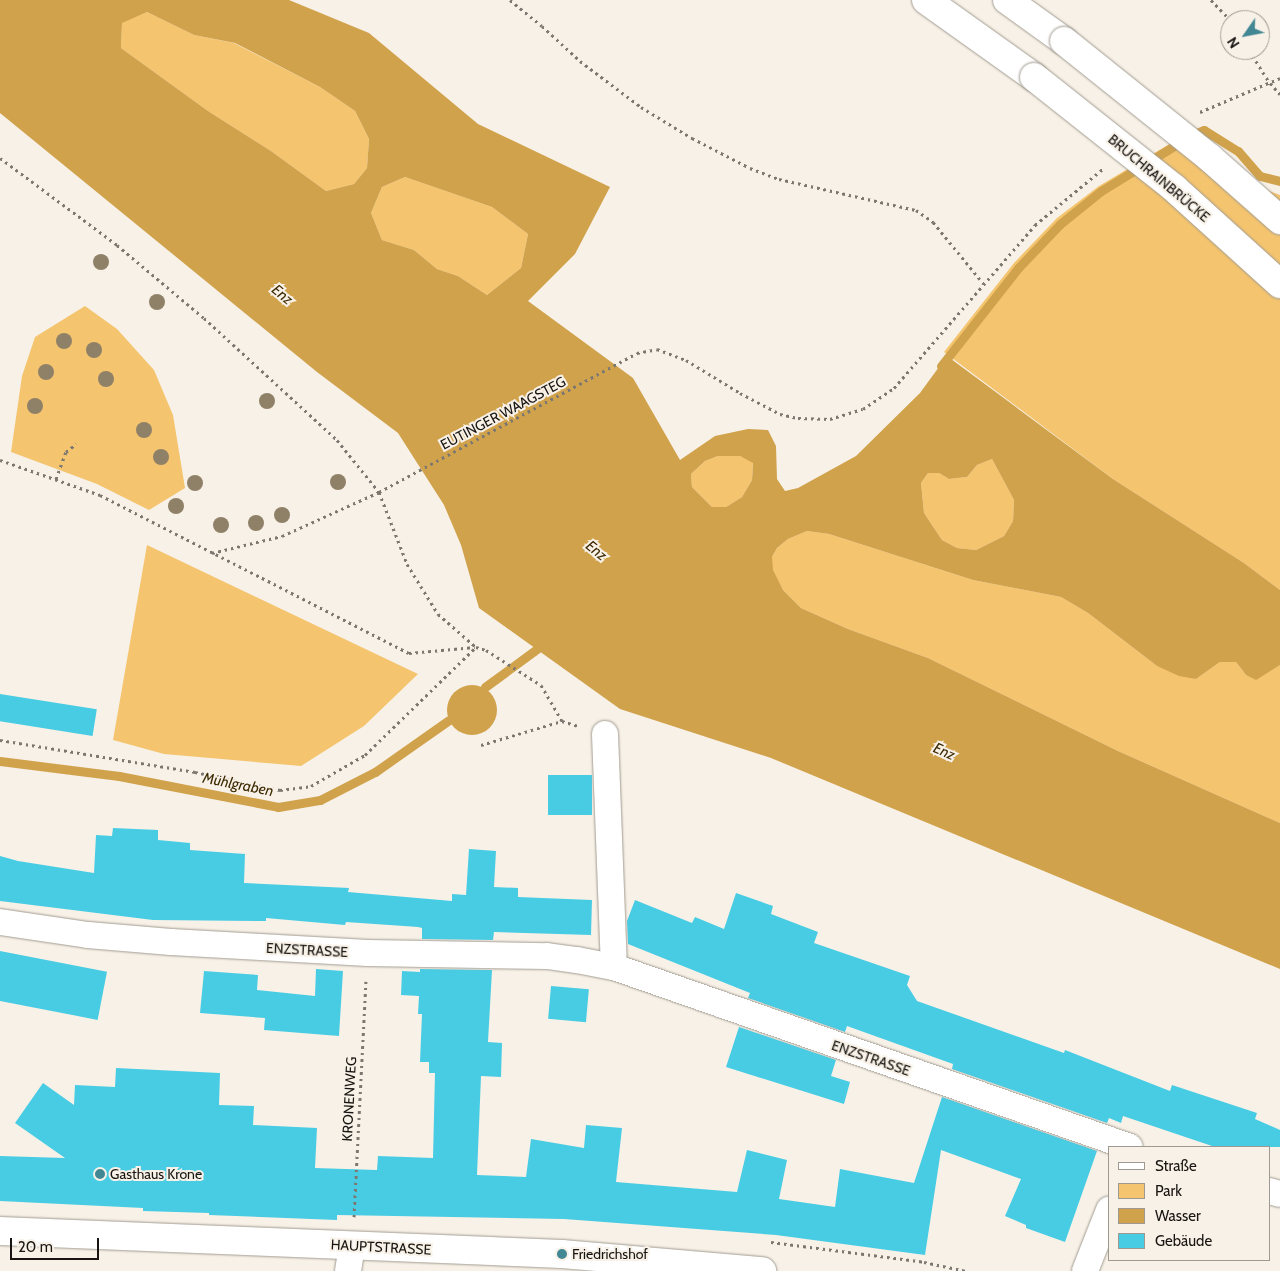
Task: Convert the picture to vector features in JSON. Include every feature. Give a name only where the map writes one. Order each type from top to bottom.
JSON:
[{"type":"main road","name":"BRUCHRAINBRÜCKE","points":[[926,0],[1034,77],[1174,188],[1280,284]]},
{"type":"main road","points":[[1007,0],[1064,41],[1210,158],[1280,220]]},
{"type":"main road","name":"HAUPTSTRASSE","points":[[0,1231],[350,1258],[562,1254],[682,1262],[762,1271]]},
{"type":"street","points":[[605,734],[614,967]]},
{"type":"street","name":"ENZSTRASSE","points":[[0,922],[88,935],[170,942],[368,953],[547,956],[614,967],[1127,1146]]},
{"type":"street","points":[[1085,1271],[1108,1213]]},
{"type":"path","points":[[510,0],[580,61],[641,107],[692,138],[750,168],[779,179],[916,210],[934,222],[983,283],[1051,210],[1109,164]]},
{"type":"path","points":[[1211,0],[1220,10]]},
{"type":"path","points":[[1255,60],[1270,83],[1280,94]]},
{"type":"path","points":[[1194,114],[1280,78]]},
{"type":"path","points":[[0,158],[117,245],[204,318],[336,440],[379,492],[407,564],[438,614],[476,646],[486,650],[541,686],[562,721]]},
{"type":"path","name":"EUTINGER WAAGSTEG","points":[[212,553],[282,536],[379,492],[638,352],[657,349],[686,360],[747,397],[780,414],[798,418],[830,419],[863,409],[894,388],[983,283]]},
{"type":"path","points":[[56,479],[66,452],[76,444]]},
{"type":"path","points":[[0,460],[100,495],[409,653],[476,646]]},
{"type":"path","points":[[0,740],[195,772],[280,790],[311,786],[365,755],[476,646]]},
{"type":"path","points":[[481,745],[562,721],[605,734]]},
{"type":"path","name":"KRONENWEG","points":[[350,1258],[368,953]]},
{"type":"path","points":[[768,1242],[924,1262],[966,1271]]},
{"type":"green space","points":[[147,12],[194,35],[234,43],[320,87],[355,111],[369,139],[367,168],[354,184],[326,191],[271,151],[208,111],[121,48],[122,22]]},
{"type":"green space","points":[[1193,130],[1251,184],[1280,195],[1280,590],[1244,563],[1113,479],[944,352],[1014,263],[1057,218],[1099,186]]},
{"type":"green space","points":[[405,177],[492,207],[528,234],[521,268],[487,295],[458,276],[437,269],[414,250],[382,240],[371,213],[382,187]]},
{"type":"green space","points":[[85,306],[117,329],[154,370],[173,415],[185,488],[149,510],[97,484],[11,452],[22,376],[35,337]]},
{"type":"green space","points":[[718,456],[740,456],[753,462],[752,480],[742,497],[726,507],[712,507],[692,487],[691,474],[705,461]]},
{"type":"green space","points":[[992,459],[1014,500],[1013,521],[1004,536],[976,550],[957,548],[942,540],[924,513],[921,483],[928,473],[939,473],[949,479],[967,477],[977,465]]},
{"type":"green space","points":[[807,531],[829,534],[973,580],[1061,597],[1088,613],[1157,666],[1196,679],[1220,662],[1236,662],[1246,675],[1256,679],[1280,665],[1280,823],[1118,751],[928,658],[848,629],[801,608],[783,590],[772,570],[772,557],[777,548],[788,539]]},
{"type":"green space","points":[[147,545],[418,674],[364,726],[301,766],[164,754],[113,740]]},
{"type":"water","name":"Enz","points":[[0,0],[289,0],[369,33],[478,124],[610,187],[575,254],[528,301],[633,378],[680,460],[715,436],[748,429],[768,430],[776,446],[777,479],[785,491],[798,488],[856,456],[920,393],[947,356],[1113,479],[1244,563],[1280,590],[1280,665],[1256,680],[1246,675],[1236,662],[1220,662],[1196,679],[1179,676],[1157,666],[1088,613],[1061,597],[973,580],[829,534],[807,531],[788,539],[777,548],[772,557],[773,570],[783,590],[801,608],[848,629],[928,658],[1118,751],[1280,823],[1280,969],[771,758],[620,709],[479,608],[461,545],[444,505],[398,433],[317,372],[0,113]],"holes":[[[147,12],[194,35],[235,43],[320,87],[355,111],[369,139],[367,168],[354,184],[326,191],[271,151],[208,111],[121,48],[122,23]],[[405,177],[492,207],[528,234],[521,268],[487,295],[458,276],[437,269],[414,250],[382,240],[371,213],[382,187]],[[718,456],[740,456],[753,463],[752,480],[742,497],[726,507],[712,507],[692,487],[691,474],[705,461]],[[992,459],[1014,500],[1013,521],[1004,536],[976,550],[957,548],[942,540],[924,513],[921,483],[928,473],[939,473],[949,479],[967,477],[977,465]]]},
{"type":"water","points":[[472,685],[482,687],[490,692],[495,700],[497,710],[495,720],[490,728],[482,733],[472,735],[462,733],[454,728],[449,720],[447,710],[449,700],[454,692],[462,687]]},
{"type":"building","points":[[0,694],[97,709],[93,736],[0,721]]},
{"type":"building","points":[[548,775],[592,775],[592,815],[548,815]]},
{"type":"building","points":[[113,828],[158,830],[158,840],[190,843],[190,850],[245,854],[244,883],[349,888],[348,892],[452,901],[452,894],[466,895],[469,849],[496,851],[494,887],[518,888],[518,897],[592,900],[591,935],[494,932],[493,940],[422,939],[422,928],[418,927],[346,922],[345,925],[266,918],[266,921],[153,920],[0,901],[0,856],[18,861],[94,873],[96,835],[112,836]]},
{"type":"building","points":[[736,893],[773,906],[771,914],[818,932],[814,943],[910,976],[907,985],[917,1001],[1064,1053],[1065,1050],[1170,1091],[1172,1085],[1257,1113],[1255,1119],[1280,1130],[1280,1147],[1212,1146],[1123,1116],[1121,1123],[1109,1118],[1107,1123],[952,1069],[953,1064],[847,1026],[845,1032],[748,998],[750,993],[628,944],[627,921],[635,900],[692,923],[695,917],[724,929]]},
{"type":"building","points":[[0,951],[107,972],[98,1020],[0,1001]]},
{"type":"building","points":[[316,969],[343,971],[339,1036],[264,1030],[265,1018],[200,1013],[204,971],[258,975],[257,990],[315,996]]},
{"type":"building","points":[[420,969],[492,970],[488,1042],[502,1043],[501,1077],[481,1076],[477,1175],[526,1177],[531,1139],[584,1148],[586,1125],[622,1128],[616,1182],[737,1192],[747,1150],[787,1160],[779,1199],[835,1207],[840,1169],[914,1183],[942,1097],[1097,1151],[1065,1242],[1026,1228],[1026,1225],[1005,1216],[1021,1179],[941,1150],[925,1255],[776,1235],[564,1219],[337,1215],[337,1220],[209,1215],[209,1213],[143,1211],[143,1208],[0,1201],[0,1156],[65,1158],[15,1123],[43,1083],[74,1105],[75,1085],[115,1087],[116,1068],[220,1073],[219,1105],[254,1106],[253,1125],[317,1128],[315,1168],[377,1170],[378,1156],[433,1158],[435,1073],[429,1073],[429,1062],[420,1062],[422,1014],[418,1014],[419,996],[401,995],[402,971],[420,972]]},
{"type":"building","points":[[551,986],[589,989],[586,1022],[548,1019]]},
{"type":"building","points":[[739,1027],[836,1060],[831,1076],[850,1082],[844,1104],[726,1067]]},
{"type":"waterway","points":[[941,366],[1019,267],[1060,224],[1101,191],[1192,135],[1204,130],[1238,151],[1260,176],[1280,181]]},
{"type":"waterway","name":"Mühlgraben","points":[[485,687],[537,649]]},
{"type":"waterway","name":"Mühlgraben","points":[[0,761],[119,776],[278,807],[320,800],[375,772],[449,720]]},
{"type":"place","name":"Gasthaus Krone","points":[[100,1174]]},
{"type":"place","name":"Friedrichshof","points":[[562,1254]]}]
